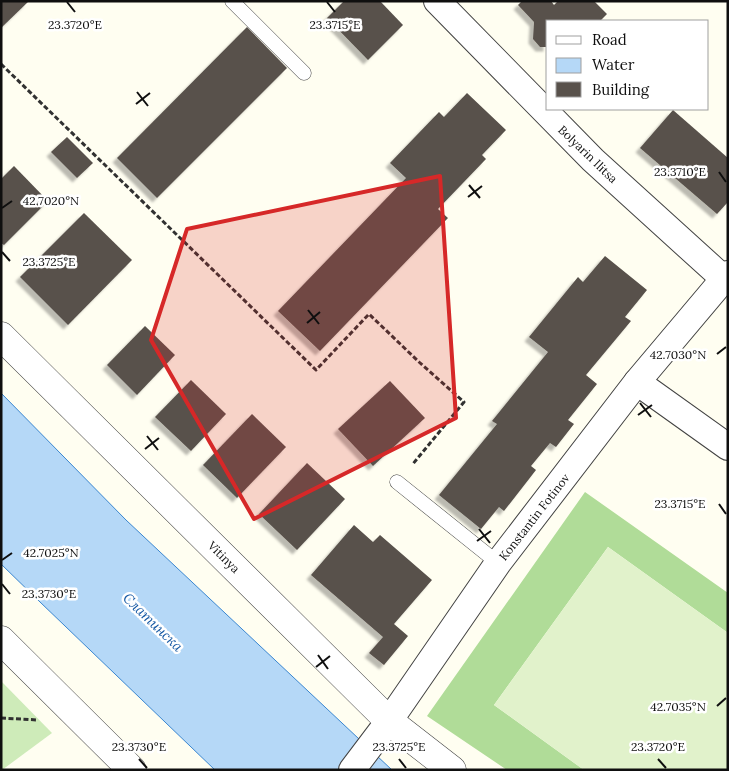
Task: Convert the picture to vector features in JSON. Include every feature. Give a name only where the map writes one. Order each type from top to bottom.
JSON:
[{"type":"street","name":"Bolyarin Ilitsa","points":[[437,1],[593,160],[726,277]]},
{"type":"street","name":"Konstantin Fotinov","points":[[352,770],[498,563],[637,382],[726,277]]},
{"type":"street","name":"Vitinya","points":[[1,336],[382,730],[452,770]]},
{"type":"street","points":[[637,382],[728,447]]},
{"type":"street","points":[[1,640],[132,770]]},
{"type":"lane","points":[[232,1],[304,73]]},
{"type":"lane","points":[[397,482],[498,563]]},
{"type":"path","points":[[1,64],[316,370],[369,314],[464,402],[397,482]]},
{"type":"highlighted area","points":[[440,176],[456,418],[254,519],[151,340],[187,229]]},
{"type":"green space","points":[[585,492],[728,593],[728,633],[608,547],[494,705],[584,770],[507,770],[427,716]]},
{"type":"green space","points":[[608,547],[728,633],[728,770],[584,770],[494,705]]},
{"type":"green space","points":[[1,681],[52,733],[2,770],[1,770]]},
{"type":"water","name":"Слатинска","points":[[1,393],[126,520],[392,770],[215,770],[40,602],[1,564]]},
{"type":"building","points":[[1,1],[29,1],[1,28]]},
{"type":"building","points":[[344,1],[380,1],[403,25],[368,60],[327,18]]},
{"type":"building","points":[[522,1],[551,1],[554,5],[558,1],[594,1],[607,14],[601,20],[546,20],[546,47],[540,47],[533,39],[534,22],[518,5]]},
{"type":"building","points":[[247,27],[287,68],[157,198],[117,158]]},
{"type":"building","points":[[467,93],[506,130],[482,155],[486,159],[438,209],[448,218],[320,351],[278,311],[406,178],[390,163],[439,112],[444,117]]},
{"type":"building","points":[[673,110],[728,158],[728,202],[717,214],[640,148]]},
{"type":"building","points":[[67,137],[93,163],[77,178],[51,152]]},
{"type":"building","points":[[14,166],[48,201],[4,245],[1,243],[1,179]]},
{"type":"building","points":[[84,213],[132,260],[68,325],[20,277]]},
{"type":"building","points":[[605,256],[647,290],[625,317],[631,321],[586,375],[597,384],[568,420],[574,424],[556,447],[550,443],[531,466],[536,470],[504,511],[499,507],[481,529],[439,495],[497,424],[492,421],[548,352],[529,337],[578,277],[583,282]]},
{"type":"building","points":[[145,326],[175,355],[137,395],[107,365]]},
{"type":"building","points":[[191,380],[226,414],[191,451],[155,417]]},
{"type":"building","points":[[390,381],[425,418],[373,466],[338,429]]},
{"type":"building","points":[[252,414],[286,447],[237,498],[203,465]]},
{"type":"building","points":[[307,463],[345,499],[297,550],[259,514]]},
{"type":"building","points":[[354,525],[373,542],[380,535],[432,580],[394,624],[408,636],[384,665],[369,653],[383,637],[311,575]]}]
